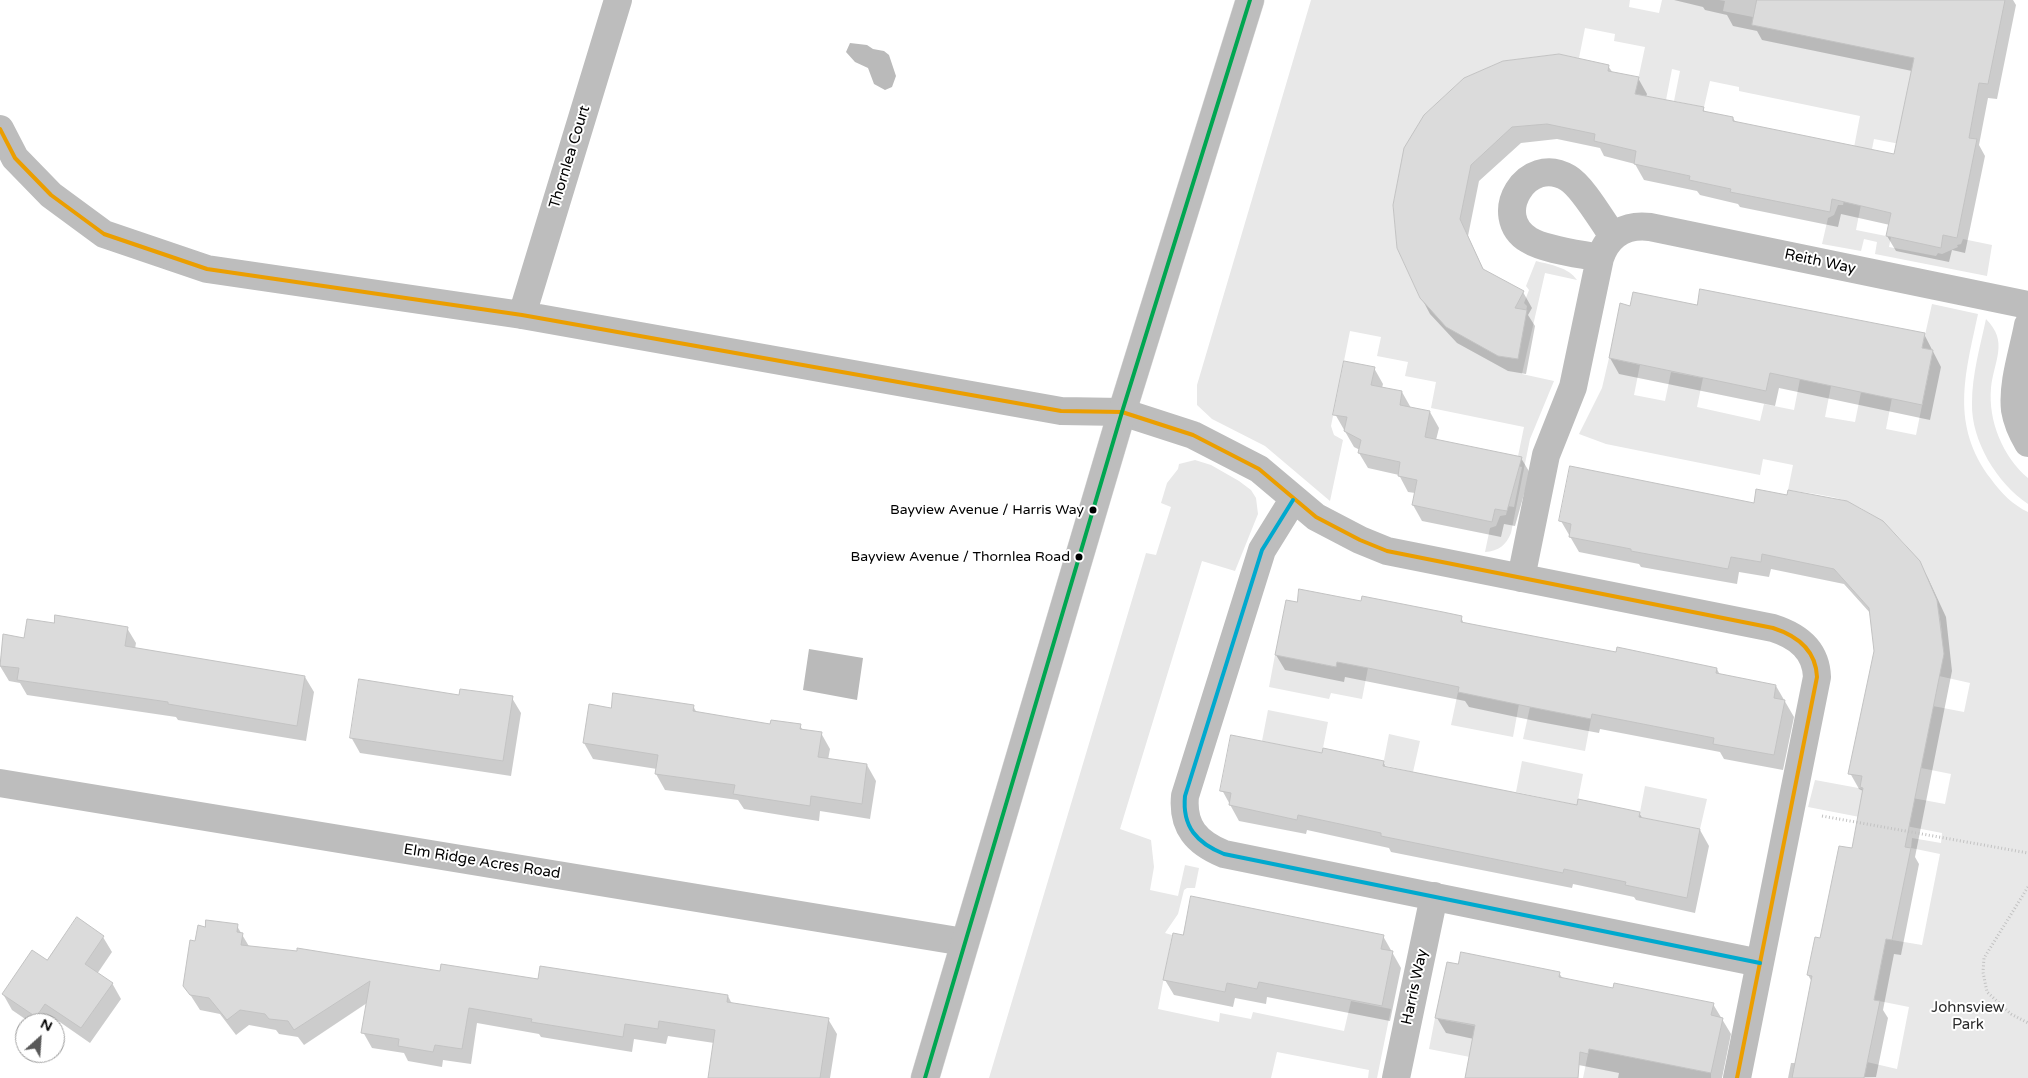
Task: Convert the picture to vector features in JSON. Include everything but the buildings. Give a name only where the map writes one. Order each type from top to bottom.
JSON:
[{"type":"street","name":"Thornlea Court","points":[[522,315],[618,0]]},
{"type":"street","points":[[925,1078],[1122,412],[1250,0]]},
{"type":"street","points":[[0,129],[15,158],[51,195],[104,234],[207,268],[522,315],[1054,410],[1122,412],[1180,430],[1224,450],[1259,469],[1294,500],[1316,516],[1360,540],[1380,548],[1773,628],[1803,642],[1814,658],[1817,677],[1737,1078]]},
{"type":"street","name":"Reith Way","points":[[1521,578],[1546,455],[1573,387],[1606,247],[1624,229],[1637,226],[1650,227],[2028,305]]},
{"type":"street","points":[[2028,325],[2017,379],[2015,403],[2020,427],[2028,443]]},
{"type":"street","points":[[1294,500],[1270,535],[1253,576],[1187,790],[1184,807],[1185,817],[1194,834],[1200,840],[1207,846],[1224,854],[1760,963]]},
{"type":"street","name":"Elm Ridge Acres Road","points":[[0,783],[964,942]]},
{"type":"street","name":"Harris Way","points":[[1396,1078],[1434,896]]},
{"type":"path","points":[[1791,810],[2028,853]]},
{"type":"path","points":[[2028,886],[1984,958],[1983,972],[1987,992],[2011,1014],[2028,1023]]},
{"type":"green space","points":[[1311,0],[1630,0],[1629,7],[1659,13],[1662,0],[1719,0],[1725,1],[1723,11],[1753,17],[1752,25],[1923,53],[1912,77],[1906,98],[1904,118],[1905,145],[1874,139],[1856,230],[1891,237],[1889,247],[1936,256],[1938,253],[1942,254],[1958,247],[1957,245],[1961,244],[1963,239],[1992,245],[1987,276],[1875,254],[1877,242],[1864,239],[1861,251],[1822,244],[1828,218],[1834,215],[1838,205],[1843,205],[1860,116],[1739,91],[1739,87],[1710,81],[1704,107],[1674,101],[1680,71],[1672,69],[1666,100],[1635,94],[1645,47],[1614,41],[1615,34],[1585,28],[1579,58],[1559,54],[1503,61],[1464,78],[1424,115],[1404,150],[1393,205],[1397,248],[1420,298],[1498,356],[1517,359],[1527,306],[1524,303],[1529,290],[1526,286],[1536,261],[1564,269],[1577,280],[1545,273],[1522,374],[1554,381],[1530,439],[1509,537],[1498,549],[1485,552],[1490,528],[1496,526],[1500,516],[1506,515],[1508,506],[1514,507],[1522,467],[1516,466],[1524,427],[1431,408],[1436,382],[1405,376],[1408,362],[1377,356],[1381,337],[1350,331],[1331,426],[1334,435],[1343,440],[1330,501],[1265,446],[1212,419],[1197,405],[1197,385]]},
{"type":"green space","name":"Johnsview Park","points":[[1932,304],[1978,314],[1969,358],[1964,399],[1965,419],[1970,439],[1978,459],[1995,484],[2012,502],[2028,512],[2028,1078],[1858,1078],[1867,1062],[1897,1069],[1909,1007],[1874,1000],[1886,939],[1922,945],[1940,854],[1911,848],[1912,838],[1941,843],[1942,833],[1808,807],[1815,780],[1945,804],[1951,774],[1921,768],[1933,706],[1964,712],[1970,683],[1939,676],[1942,649],[1941,622],[1935,597],[1925,573],[1911,551],[1893,532],[1872,515],[1848,502],[1827,496],[1788,490],[1793,465],[1763,459],[1760,475],[1606,444],[1579,434],[1602,388],[1609,358],[1640,365],[1634,395],[1665,401],[1671,372],[1703,378],[1697,407],[1760,421],[1764,404],[1794,410],[1800,379],[1831,386],[1825,417],[1855,422],[1861,392],[1892,398],[1886,429],[1916,435],[1933,351],[1922,348]]},
{"type":"green space","points":[[1986,319],[1993,327],[1998,344],[1991,388],[1992,413],[1999,438],[2011,460],[2028,478],[2028,504],[2006,485],[1996,473],[1981,446],[1976,432],[1972,393]]},
{"type":"green space","points":[[1195,460],[1211,465],[1251,490],[1256,498],[1258,514],[1235,571],[1202,561],[1120,829],[1151,840],[1154,867],[1150,890],[1178,896],[1185,865],[1199,868],[1195,888],[1184,890],[1178,914],[1165,933],[1172,935],[1158,1009],[1219,1022],[1220,1013],[1251,1019],[1253,1012],[1344,1031],[1351,1001],[1391,1009],[1377,1078],[1368,1078],[1369,1070],[1277,1052],[1271,1078],[989,1078],[1146,553],[1156,555],[1171,507],[1161,503],[1167,483],[1178,469],[1179,464]]},
{"type":"green space","points":[[1275,655],[1336,667],[1337,662],[1368,668],[1362,699],[1331,693],[1329,699],[1269,687]]},
{"type":"green space","points":[[1458,692],[1519,704],[1513,737],[1451,725]]},
{"type":"green space","points":[[1530,707],[1591,719],[1585,751],[1523,739]]},
{"type":"green space","points":[[1268,710],[1328,722],[1322,753],[1262,741]]},
{"type":"green space","points":[[1389,734],[1420,741],[1413,772],[1383,765]]},
{"type":"green space","points":[[1522,761],[1583,774],[1577,805],[1516,792]]},
{"type":"green space","points":[[1645,786],[1707,799],[1700,829],[1639,817]]},
{"type":"green space","points":[[1435,1018],[1558,1043],[1552,1073],[1429,1049]]},
{"type":"green space","points":[[1589,1049],[1711,1073],[1711,1078],[1583,1078]]},
{"type":"shaded area","points":[[850,43],[867,45],[873,49],[884,51],[889,55],[896,76],[892,87],[885,90],[874,84],[868,68],[855,62],[846,52]]},
{"type":"shaded area","points":[[809,649],[863,658],[857,700],[803,690]]},
{"type":"transit line","points":[[925,1078],[1122,412],[1250,0]]},
{"type":"transit line","points":[[0,129],[15,158],[51,195],[104,234],[207,269],[522,315],[1061,411],[1122,412],[1193,435],[1259,469],[1316,517],[1360,540],[1387,551],[1773,628],[1790,635],[1804,645],[1809,652],[1816,667],[1817,677],[1737,1078]]},
{"type":"transit line","points":[[1293,500],[1262,550],[1185,796],[1186,817],[1193,832],[1199,839],[1214,850],[1224,854],[1760,963]]},
{"type":"place","name":"Bayview Avenue / Harris Way","points":[[1093,510]]},
{"type":"place","name":"Bayview Avenue / Thornlea Road","points":[[1079,557]]}]
